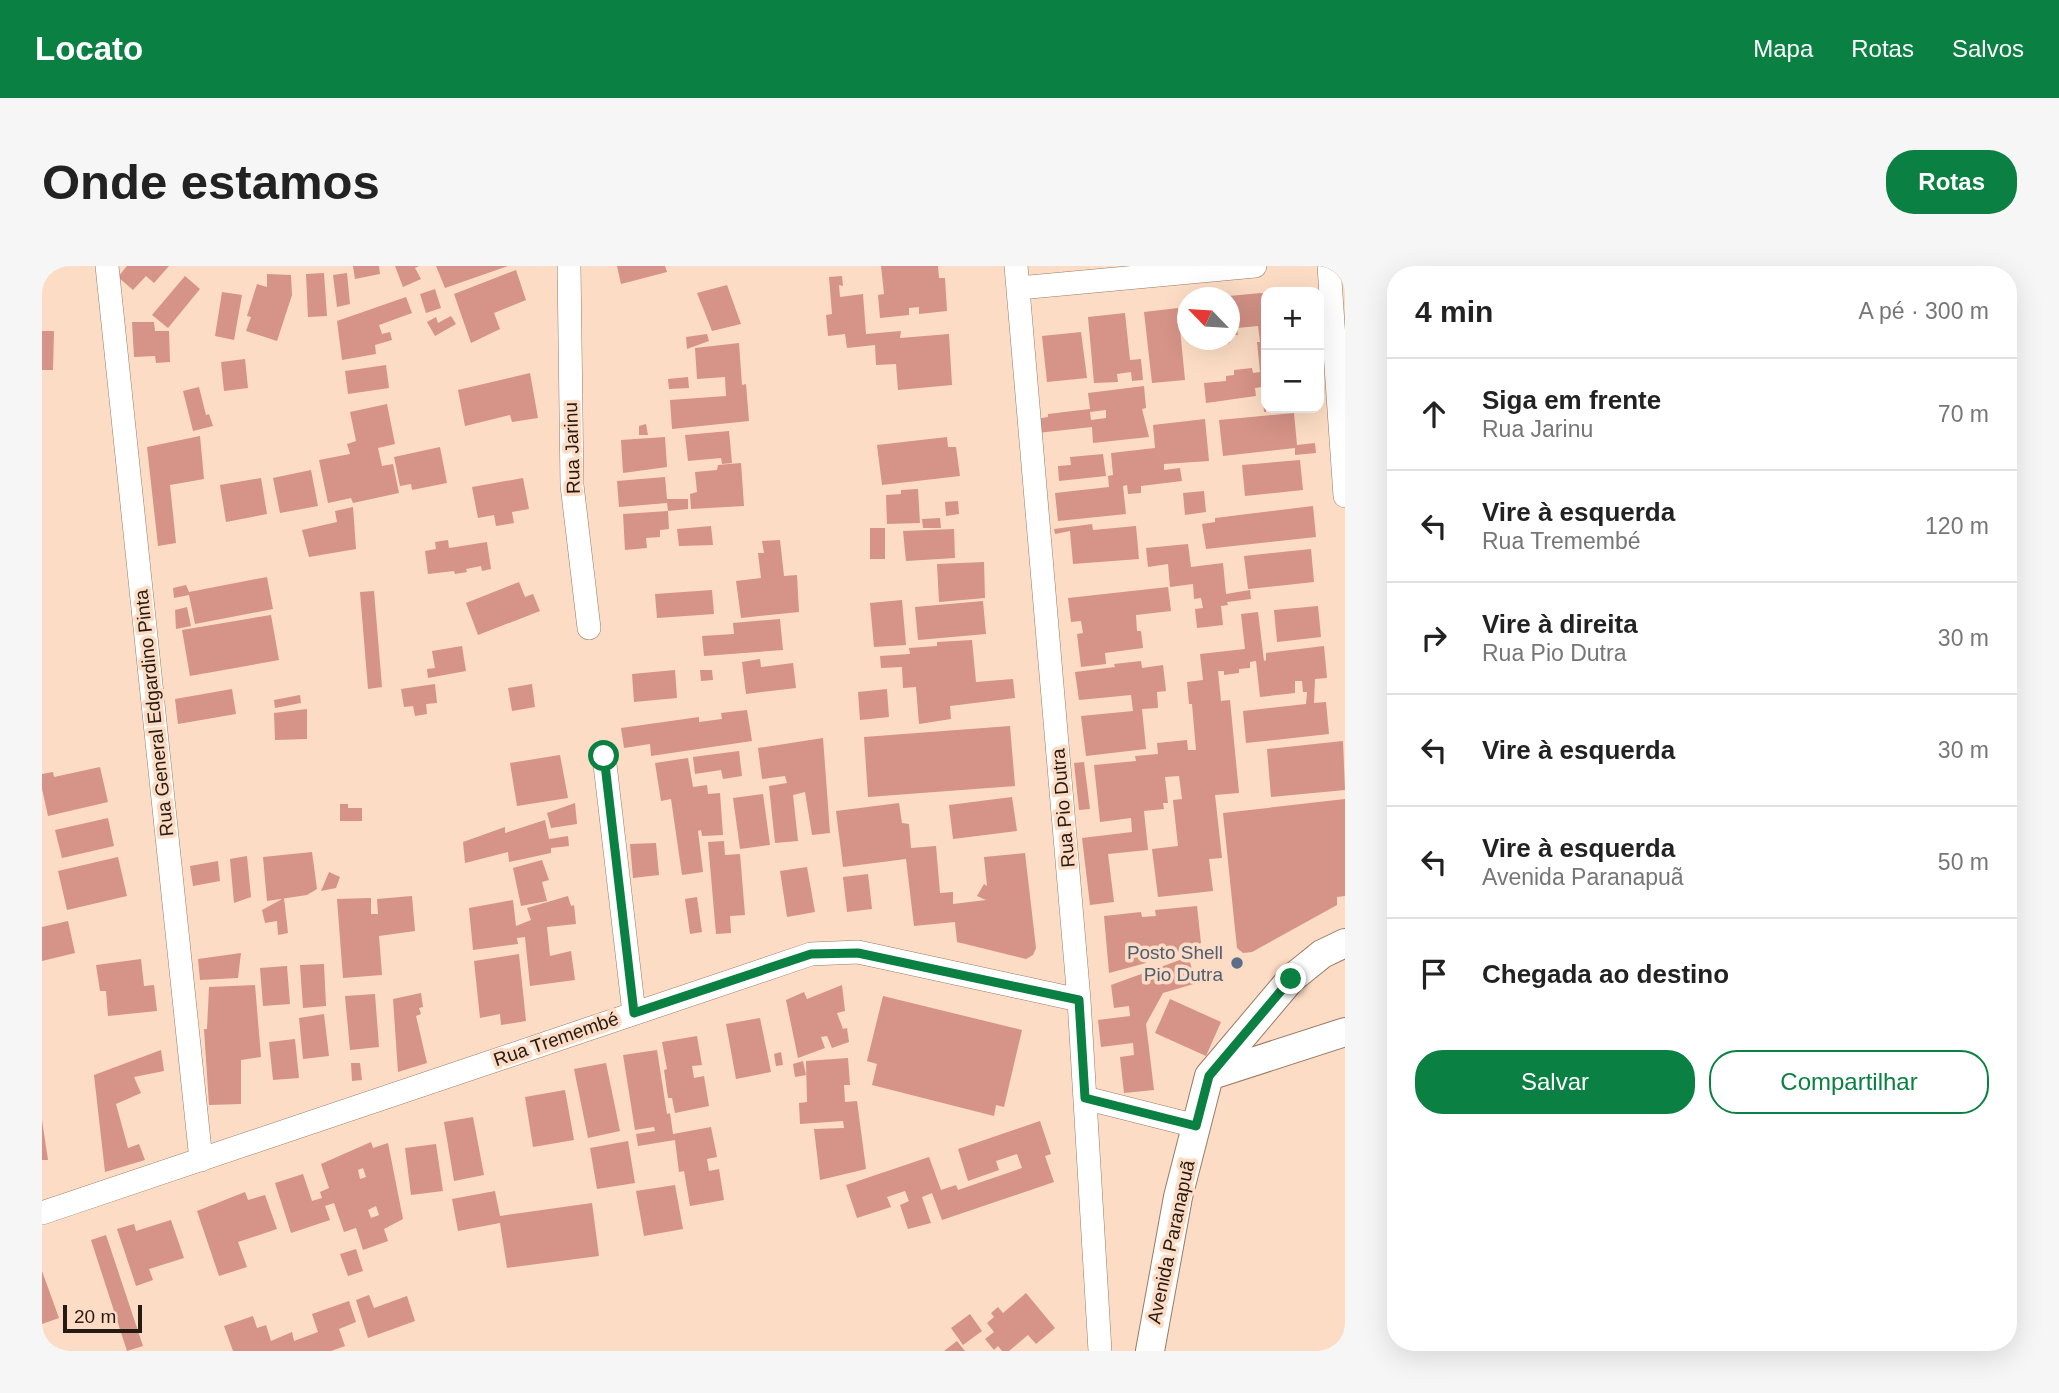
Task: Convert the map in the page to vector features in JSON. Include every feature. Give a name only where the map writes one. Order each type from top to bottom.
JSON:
[{"type":"street","name":"Rua General Edgardino Pinta","points":[[107,266],[201,1160]]},
{"type":"street","name":"Rua Jarinu","points":[[569,266],[572,485],[589,628]]},
{"type":"street","points":[[1017,277],[1255,266]]},
{"type":"street","points":[[1329,266],[1345,496]]},
{"type":"street","name":"Rua Pio Dutra","points":[[1017,277],[1079,1000],[1100,1351]]},
{"type":"street","points":[[604,756],[634,1013]]},
{"type":"street","name":"Avenida Paranapuã","points":[[1150,1351],[1178,1197],[1209,1076],[1291,979],[1322,954],[1345,943]]},
{"type":"street","name":"Rua Tremembé","points":[[42,1213],[811,954],[858,953],[1079,1000]]},
{"type":"street","points":[[1209,1076],[1345,1032]]},
{"type":"street","points":[[1085,1098],[1196,1126]]},
{"type":"street","points":[[1142,1351],[1150,1351]]},
{"type":"building","points":[[127,266],[169,266],[154,283],[146,276],[133,290],[118,277]]},
{"type":"building","points":[[353,266],[379,266],[380,274],[355,279]]},
{"type":"building","points":[[395,266],[419,266],[415,268],[421,279],[403,287]]},
{"type":"building","points":[[436,266],[508,266],[445,288]]},
{"type":"building","points":[[617,266],[665,266],[667,272],[621,284]]},
{"type":"building","points":[[881,266],[938,266],[939,278],[945,278],[947,311],[919,314],[919,307],[909,308],[909,315],[880,318],[878,295],[884,294]]},
{"type":"building","points":[[516,270],[526,300],[494,313],[500,329],[471,343],[454,294]]},
{"type":"building","points":[[324,273],[327,316],[308,317],[306,274]]},
{"type":"building","points":[[347,273],[350,304],[337,307],[333,275]]},
{"type":"building","points":[[267,274],[291,275],[292,295],[277,341],[246,331],[251,317],[247,316],[257,284],[267,287]]},
{"type":"building","points":[[185,276],[200,289],[168,328],[152,315]]},
{"type":"building","points":[[842,276],[843,286],[839,285],[840,297],[863,294],[866,334],[901,331],[900,338],[949,334],[952,385],[898,390],[896,364],[876,365],[875,345],[847,348],[845,334],[828,336],[826,315],[832,314],[829,277]]},
{"type":"building","points":[[727,285],[741,324],[712,331],[697,293]]},
{"type":"building","points":[[435,289],[441,308],[426,313],[420,294]]},
{"type":"building","points":[[222,292],[242,295],[234,340],[215,336]]},
{"type":"building","points":[[1261,293],[1261,387],[1255,388],[1256,396],[1206,403],[1204,383],[1226,381],[1226,376],[1234,375],[1234,370],[1252,368],[1253,373],[1260,372],[1258,326],[1240,328],[1240,295]]},
{"type":"building","points":[[406,297],[412,313],[379,325],[382,334],[390,332],[392,340],[375,345],[376,354],[342,360],[337,321]]},
{"type":"building","points":[[1177,308],[1177,350],[1182,350],[1185,380],[1152,383],[1144,312]]},
{"type":"building","points":[[1125,313],[1130,360],[1141,359],[1143,380],[1132,381],[1131,372],[1117,374],[1118,382],[1094,383],[1088,317]]},
{"type":"building","points":[[451,316],[456,324],[435,336],[427,322],[436,317],[438,323]]},
{"type":"building","points":[[132,322],[154,322],[155,331],[169,331],[170,362],[156,363],[155,356],[134,357]]},
{"type":"building","points":[[42,331],[54,331],[53,370],[42,370]]},
{"type":"building","points":[[1081,332],[1087,378],[1047,382],[1042,336]]},
{"type":"building","points":[[707,334],[709,341],[687,349],[686,337]]},
{"type":"building","points":[[739,343],[742,385],[746,384],[749,421],[672,429],[670,400],[726,396],[725,377],[697,379],[695,348]]},
{"type":"building","points":[[245,359],[248,388],[224,391],[221,362]]},
{"type":"building","points":[[386,365],[389,388],[348,394],[345,371]]},
{"type":"building","points":[[530,373],[538,418],[512,422],[510,415],[465,426],[458,390]]},
{"type":"building","points":[[688,377],[689,388],[669,389],[668,379]]},
{"type":"building","points":[[1144,386],[1146,408],[1142,409],[1149,437],[1093,443],[1092,427],[1037,433],[1035,419],[1048,417],[1048,414],[1090,409],[1088,393]],"holes":[[[1106,410],[1106,418],[1091,420],[1090,412]]]},
{"type":"building","points":[[199,387],[206,415],[209,414],[213,426],[193,431],[183,391]]},
{"type":"building","points":[[387,404],[395,444],[378,448],[382,466],[393,464],[399,493],[353,503],[351,498],[328,503],[319,460],[350,454],[347,444],[356,441],[350,412]]},
{"type":"building","points":[[1294,413],[1297,445],[1315,443],[1316,453],[1295,455],[1295,448],[1223,456],[1219,420]]},
{"type":"building","points":[[1205,419],[1209,461],[1164,464],[1164,470],[1180,468],[1182,481],[1141,486],[1141,493],[1128,494],[1127,485],[1123,486],[1126,514],[1058,521],[1055,493],[1109,487],[1108,476],[1113,475],[1111,453],[1155,448],[1153,425]]},
{"type":"building","points":[[646,424],[648,435],[639,435],[639,426]]},
{"type":"building","points":[[729,431],[732,463],[722,464],[721,458],[688,461],[685,435]]},
{"type":"building","points":[[200,436],[204,479],[170,485],[176,543],[158,546],[147,447]]},
{"type":"building","points":[[665,437],[667,467],[623,473],[621,440]]},
{"type":"building","points":[[947,437],[948,447],[956,447],[960,476],[882,485],[877,445]]},
{"type":"building","points":[[440,447],[447,483],[412,490],[411,484],[400,486],[394,457]]},
{"type":"building","points":[[1103,454],[1106,476],[1059,481],[1058,466],[1071,465],[1070,457]]},
{"type":"building","points":[[1300,460],[1303,490],[1245,496],[1242,465]]},
{"type":"building","points":[[741,463],[744,506],[691,509],[690,494],[697,492],[695,472],[717,470],[718,465]]},
{"type":"building","points":[[311,470],[318,506],[280,513],[273,478]]},
{"type":"building","points":[[665,477],[667,499],[688,499],[688,509],[668,511],[667,503],[619,507],[617,481]]},
{"type":"building","points":[[261,478],[267,514],[226,522],[220,485]]},
{"type":"building","points":[[523,478],[529,509],[512,512],[514,523],[496,526],[494,515],[478,518],[472,487]]},
{"type":"building","points":[[918,489],[920,523],[887,524],[886,495],[901,494],[901,490]]},
{"type":"building","points":[[1204,491],[1206,512],[1185,515],[1183,493]]},
{"type":"building","points":[[958,501],[959,514],[946,516],[945,502]]},
{"type":"building","points":[[1313,506],[1316,537],[1206,549],[1202,524],[1215,522],[1215,518]]},
{"type":"building","points":[[353,507],[356,549],[309,557],[302,530],[337,522],[335,511]]},
{"type":"building","points":[[668,511],[669,529],[660,530],[660,537],[646,538],[647,548],[625,550],[623,514]]},
{"type":"building","points":[[940,518],[941,528],[923,528],[922,519]]},
{"type":"building","points":[[1092,524],[1093,530],[1136,526],[1139,559],[1073,564],[1070,531],[1055,534],[1054,529]]},
{"type":"building","points":[[711,526],[713,545],[679,546],[677,529]]},
{"type":"building","points":[[870,528],[885,528],[885,559],[870,559]]},
{"type":"building","points":[[954,529],[955,558],[906,561],[903,531]]},
{"type":"building","points":[[448,540],[449,548],[487,542],[491,569],[482,571],[481,566],[455,574],[454,571],[428,574],[425,551],[436,549],[435,542]]},
{"type":"building","points":[[780,540],[784,576],[797,575],[799,612],[741,618],[736,581],[761,578],[758,553],[764,553],[762,541]]},
{"type":"building","points":[[1188,544],[1191,567],[1223,563],[1226,594],[1250,590],[1251,599],[1227,602],[1228,605],[1221,606],[1223,625],[1197,628],[1195,609],[1203,608],[1201,598],[1194,599],[1193,584],[1170,587],[1168,564],[1148,567],[1146,548]]},
{"type":"building","points":[[1311,549],[1314,582],[1248,589],[1244,556]]},
{"type":"building","points":[[984,562],[985,598],[939,602],[937,564]]},
{"type":"building","points":[[267,577],[273,609],[195,624],[189,595],[174,598],[173,588],[186,585],[189,592]]},
{"type":"building","points":[[519,582],[525,597],[533,594],[540,611],[478,635],[466,603]]},
{"type":"building","points":[[1168,587],[1171,611],[1136,615],[1137,631],[1141,631],[1143,648],[1105,653],[1106,664],[1081,667],[1077,634],[1083,633],[1081,621],[1071,622],[1068,598]]},
{"type":"building","points":[[712,590],[714,614],[657,618],[655,594]]},
{"type":"building","points":[[374,591],[382,687],[368,689],[360,592]]},
{"type":"building","points":[[902,600],[906,645],[874,647],[870,603]]},
{"type":"building","points":[[983,601],[986,634],[918,640],[915,607]]},
{"type":"building","points":[[1318,606],[1321,637],[1277,642],[1274,610]]},
{"type":"building","points":[[187,607],[191,626],[176,629],[175,610]]},
{"type":"building","points":[[1258,612],[1264,661],[1266,653],[1324,646],[1327,678],[1315,679],[1314,703],[1326,702],[1329,734],[1246,743],[1243,711],[1306,704],[1307,692],[1303,692],[1302,681],[1295,681],[1295,693],[1260,697],[1256,661],[1250,662],[1250,668],[1239,669],[1239,673],[1224,675],[1224,671],[1218,671],[1221,701],[1230,700],[1239,793],[1215,795],[1222,858],[1209,859],[1213,891],[1158,897],[1152,849],[1178,846],[1173,800],[1182,799],[1179,776],[1165,777],[1168,803],[1163,803],[1164,809],[1144,811],[1148,850],[1108,854],[1114,902],[1090,905],[1082,838],[1132,832],[1131,818],[1100,822],[1094,765],[1136,761],[1135,756],[1158,754],[1157,743],[1187,740],[1188,750],[1196,750],[1187,682],[1203,680],[1200,654],[1245,649],[1241,614]]},
{"type":"building","points":[[271,615],[279,660],[190,676],[182,630]]},
{"type":"building","points":[[780,619],[783,650],[704,656],[702,636],[734,634],[733,623]]},
{"type":"building","points":[[972,640],[976,682],[1013,679],[1015,698],[950,706],[951,719],[919,724],[916,687],[903,688],[902,667],[881,668],[880,656],[910,654],[909,648],[937,646],[937,642]]},
{"type":"building","points":[[462,646],[466,671],[428,678],[427,669],[435,668],[432,651]]},
{"type":"building","points":[[760,659],[761,667],[793,663],[796,688],[746,694],[742,662]]},
{"type":"building","points":[[1141,661],[1142,668],[1163,665],[1166,691],[1157,692],[1158,708],[1142,709],[1146,749],[1086,756],[1081,716],[1133,711],[1131,695],[1079,700],[1075,672]]},
{"type":"building","points":[[675,670],[677,698],[634,702],[632,674]]},
{"type":"building","points":[[700,670],[712,670],[713,680],[701,681]]},
{"type":"building","points":[[435,684],[437,703],[426,704],[427,714],[415,716],[413,706],[404,707],[401,689]]},
{"type":"building","points":[[532,684],[535,707],[512,711],[508,688]]},
{"type":"building","points":[[232,689],[236,714],[178,724],[175,699]]},
{"type":"building","points":[[887,689],[889,717],[860,720],[858,692]]},
{"type":"building","points":[[300,695],[301,703],[275,708],[274,700]]},
{"type":"building","points":[[307,709],[307,739],[275,740],[274,713]]},
{"type":"building","points":[[747,710],[752,741],[651,756],[650,744],[624,748],[621,728],[699,717],[699,722],[722,719],[721,713]]},
{"type":"building","points":[[1010,726],[1015,786],[868,797],[864,737]]},
{"type":"building","points":[[823,738],[830,833],[812,835],[805,792],[793,795],[798,841],[775,843],[769,786],[787,783],[785,776],[762,779],[758,748]]},
{"type":"building","points":[[1343,741],[1345,790],[1271,797],[1267,749]]},
{"type":"building","points":[[739,751],[742,776],[723,779],[721,770],[695,774],[693,757]]},
{"type":"building","points":[[560,755],[568,798],[517,806],[510,763]]},
{"type":"building","points":[[688,758],[693,787],[707,785],[708,794],[720,793],[723,835],[702,836],[701,830],[698,831],[703,872],[682,875],[671,799],[661,801],[655,763]]},
{"type":"building","points":[[1084,762],[1090,809],[1079,810],[1074,763]]},
{"type":"building","points":[[100,767],[108,802],[48,816],[42,789],[42,774],[53,772],[54,777]]},
{"type":"building","points":[[763,794],[770,845],[740,849],[733,798]]},
{"type":"building","points":[[1012,797],[1017,831],[953,839],[949,805]]},
{"type":"building","points":[[1345,799],[1345,896],[1337,897],[1337,905],[1252,952],[1243,953],[1237,948],[1223,813]]},
{"type":"building","points":[[575,803],[577,824],[551,828],[547,813]]},
{"type":"building","points":[[899,803],[902,823],[909,824],[911,848],[936,846],[940,893],[953,892],[953,904],[986,900],[977,896],[984,884],[987,886],[984,857],[1025,853],[1036,948],[1033,955],[1026,959],[957,942],[955,922],[914,926],[906,859],[843,867],[836,811]]},
{"type":"building","points":[[340,804],[348,804],[348,808],[362,808],[362,821],[340,821]]},
{"type":"building","points":[[108,818],[114,846],[62,858],[55,830]]},
{"type":"building","points":[[545,820],[549,839],[568,836],[569,846],[551,848],[551,853],[509,862],[508,852],[465,863],[463,842],[505,827],[505,833]]},
{"type":"building","points":[[724,841],[725,855],[740,854],[745,915],[730,916],[731,933],[716,934],[708,842]]},
{"type":"building","points":[[656,843],[659,875],[633,878],[630,844]]},
{"type":"building","points":[[312,852],[317,889],[307,895],[267,901],[263,857]]},
{"type":"building","points":[[247,856],[251,897],[234,903],[230,859]]},
{"type":"building","points":[[118,857],[127,896],[67,910],[58,871]]},
{"type":"building","points":[[542,860],[549,880],[542,882],[547,901],[521,906],[513,868]]},
{"type":"building","points":[[218,861],[220,881],[193,886],[190,866]]},
{"type":"building","points":[[807,867],[815,912],[787,917],[780,871]]},
{"type":"building","points":[[329,872],[340,877],[336,888],[321,891]]},
{"type":"building","points":[[868,874],[872,909],[847,912],[843,877]]},
{"type":"building","points":[[412,896],[415,931],[379,936],[382,975],[343,978],[337,899],[371,898],[371,914],[378,914],[377,899]]},
{"type":"building","points":[[568,896],[571,906],[574,905],[576,924],[547,927],[550,956],[571,951],[575,980],[530,986],[525,937],[517,938],[518,944],[473,950],[469,908],[513,900],[516,926],[531,920],[527,908]]},
{"type":"building","points":[[697,897],[702,932],[690,934],[685,899]]},
{"type":"building","points":[[284,898],[288,933],[278,935],[277,921],[265,923],[262,910]]},
{"type":"building","points":[[1197,906],[1201,943],[1160,958],[1159,955],[1145,957],[1146,963],[1109,973],[1104,916],[1141,912],[1142,917],[1156,916],[1155,910]]},
{"type":"building","points":[[68,921],[75,953],[42,961],[42,927]]},
{"type":"building","points":[[241,953],[238,978],[200,980],[198,959]]},
{"type":"building","points":[[519,954],[526,1021],[501,1025],[500,1014],[480,1018],[474,961]]},
{"type":"building","points":[[1188,957],[1197,983],[1163,993],[1146,1024],[1154,1090],[1124,1093],[1120,1057],[1134,1055],[1133,1043],[1101,1047],[1098,1020],[1130,1016],[1129,1006],[1114,1008],[1111,985]]},
{"type":"building","points":[[141,959],[144,986],[154,985],[157,1011],[108,1016],[106,991],[100,991],[96,965]]},
{"type":"building","points":[[324,964],[326,1006],[303,1008],[300,965]]},
{"type":"building","points":[[287,966],[290,1004],[263,1006],[260,968]]},
{"type":"building","points":[[255,985],[261,1057],[241,1060],[241,1104],[209,1105],[204,1029],[207,1029],[209,987]]},
{"type":"building","points":[[842,985],[845,1011],[837,1013],[843,1029],[847,1028],[849,1042],[832,1048],[827,1036],[821,1037],[825,1048],[798,1058],[786,1000],[804,992],[807,999]]},
{"type":"building","points":[[421,993],[423,1007],[419,1008],[421,1014],[416,1016],[427,1063],[398,1072],[393,999]]},
{"type":"building","points":[[375,994],[379,1047],[350,1050],[345,996]]},
{"type":"building","points":[[883,996],[1022,1030],[1004,1107],[996,1105],[994,1116],[872,1085],[877,1064],[867,1061]]},
{"type":"building","points":[[1170,999],[1221,1022],[1206,1056],[1155,1033]]},
{"type":"building","points":[[324,1014],[329,1056],[303,1059],[299,1018]]},
{"type":"building","points":[[760,1018],[771,1072],[736,1079],[726,1024]]},
{"type":"building","points":[[697,1036],[702,1065],[692,1066],[694,1078],[704,1076],[709,1106],[675,1113],[672,1098],[668,1098],[662,1042]]},
{"type":"building","points":[[295,1039],[299,1078],[273,1080],[269,1042]]},
{"type":"building","points":[[161,1050],[164,1071],[134,1077],[141,1093],[116,1104],[128,1148],[139,1144],[145,1160],[105,1172],[94,1075]]},
{"type":"building","points":[[657,1050],[667,1114],[670,1113],[673,1134],[711,1127],[717,1157],[707,1159],[709,1171],[719,1169],[724,1200],[690,1206],[684,1171],[679,1172],[675,1140],[638,1146],[636,1134],[655,1131],[654,1127],[635,1130],[623,1055]]},
{"type":"building","points":[[781,1052],[783,1065],[776,1066],[774,1054]]},
{"type":"building","points":[[848,1058],[850,1085],[844,1085],[845,1102],[857,1101],[866,1169],[820,1180],[814,1129],[844,1128],[843,1121],[800,1124],[799,1103],[807,1102],[806,1061]]},
{"type":"building","points":[[803,1061],[806,1075],[795,1077],[793,1064]]},
{"type":"building","points":[[351,1063],[360,1063],[362,1080],[352,1081]]},
{"type":"building","points":[[606,1063],[620,1131],[588,1138],[574,1069]]},
{"type":"building","points":[[565,1090],[574,1140],[533,1147],[525,1097]]},
{"type":"building","points":[[473,1117],[484,1175],[454,1181],[444,1122]]},
{"type":"building","points":[[42,1120],[48,1160],[42,1160]]},
{"type":"building","points":[[1040,1121],[1051,1154],[1045,1156],[1054,1182],[942,1220],[932,1193],[922,1197],[931,1223],[908,1229],[900,1205],[909,1201],[905,1191],[887,1197],[891,1207],[857,1218],[846,1185],[929,1157],[941,1190],[956,1185],[958,1190],[1022,1168],[1017,1154],[996,1161],[999,1170],[968,1181],[958,1149]]},
{"type":"building","points":[[628,1141],[635,1183],[597,1189],[590,1148]]},
{"type":"building","points":[[371,1142],[373,1148],[388,1143],[403,1219],[384,1229],[388,1241],[363,1250],[356,1228],[344,1232],[334,1203],[325,1206],[330,1220],[291,1233],[275,1183],[303,1174],[312,1201],[322,1198],[320,1192],[329,1188],[321,1164]],"holes":[[[363,1168],[366,1177],[360,1179],[358,1170]],[[376,1206],[379,1215],[371,1218],[368,1210]]]},
{"type":"building","points":[[436,1144],[443,1191],[411,1195],[405,1148]]},
{"type":"building","points":[[675,1185],[683,1229],[644,1236],[636,1191]]},
{"type":"building","points":[[495,1191],[500,1216],[592,1203],[599,1256],[507,1268],[500,1223],[458,1231],[452,1199]]},
{"type":"building","points":[[245,1192],[248,1200],[265,1195],[277,1229],[238,1242],[247,1267],[219,1276],[197,1211]]},
{"type":"building","points":[[171,1220],[184,1258],[149,1269],[153,1280],[136,1286],[117,1229],[134,1224],[136,1231]]},
{"type":"building","points":[[106,1235],[143,1346],[127,1351],[91,1240]]},
{"type":"building","points":[[356,1249],[363,1271],[348,1276],[340,1254]]},
{"type":"building","points":[[42,1271],[59,1318],[42,1324]]},
{"type":"building","points":[[1026,1293],[1055,1328],[1036,1344],[1028,1335],[1009,1351],[1002,1351],[998,1346],[994,1350],[985,1339],[994,1332],[987,1323],[994,1317],[991,1313],[998,1307],[1003,1313]]},
{"type":"building","points":[[369,1295],[374,1308],[407,1296],[415,1321],[368,1338],[356,1300]]},
{"type":"building","points":[[349,1301],[356,1322],[339,1329],[345,1346],[331,1351],[233,1351],[224,1326],[253,1316],[257,1328],[266,1325],[271,1341],[292,1332],[294,1341],[318,1332],[312,1314]]},
{"type":"building","points":[[970,1314],[982,1331],[963,1345],[951,1328]]},
{"type":"building","points":[[957,1341],[965,1351],[944,1351]]},
{"type":"place","name":"Posto Shell Pio Dutra","points":[[1237,963]]},
{"type":"route","points":[[604,756],[634,1013],[811,954],[858,953],[1079,1000],[1085,1098],[1196,1126],[1209,1076],[1291,979]]}]
